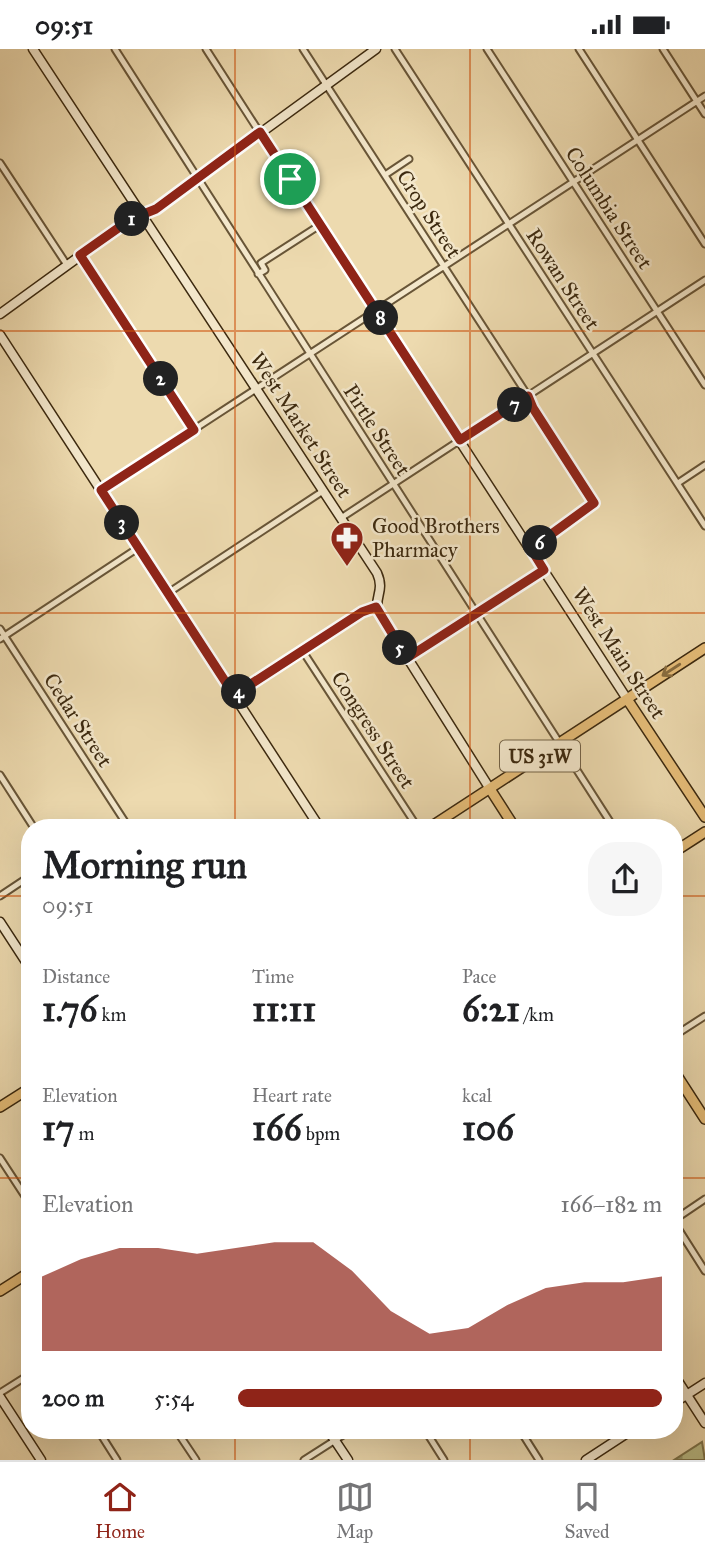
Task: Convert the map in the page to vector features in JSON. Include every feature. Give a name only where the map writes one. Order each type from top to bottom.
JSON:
[{"type":"main road","points":[[627,698],[705,648]]},
{"type":"main road","name":"US 31W","points":[[443,819],[627,698]]},
{"type":"main road","name":"West Main Street","points":[[627,698],[705,817]]},
{"type":"main road","points":[[490,789],[509,819]]},
{"type":"main road","points":[[683,846],[705,832]]},
{"type":"main road","points":[[683,1084],[705,1119]]},
{"type":"main road","points":[[0,1107],[21,1094]]},
{"type":"main road","points":[[0,1291],[21,1278]]},
{"type":"street","name":"West Market Street","points":[[33,49],[380,581],[382,590],[376,607]]},
{"type":"street","name":"Pirtle Street","points":[[115,49],[608,819]]},
{"type":"street","name":"West Main Street","points":[[206,49],[627,698]]},
{"type":"street","name":"Crop Street","points":[[303,49],[528,396],[594,505],[531,549]]},
{"type":"street","points":[[0,314],[131,219],[156,209],[376,49]]},
{"type":"street","name":"Rowan Street","points":[[395,49],[705,526]]},
{"type":"street","name":"Columbia Street","points":[[487,49],[705,385]]},
{"type":"street","points":[[579,49],[705,244]]},
{"type":"street","points":[[663,49],[705,114]]},
{"type":"street","points":[[101,490],[705,96]]},
{"type":"street","points":[[385,175],[409,159]]},
{"type":"street","points":[[0,163],[67,265]]},
{"type":"street","points":[[258,274],[265,270],[261,263],[320,225]]},
{"type":"street","points":[[80,255],[194,430]]},
{"type":"street","points":[[341,518],[705,280]]},
{"type":"street","points":[[0,335],[314,819]]},
{"type":"street","points":[[678,484],[705,465]]},
{"type":"street","points":[[167,593],[323,491]]},
{"type":"street","points":[[2,637],[138,548]]},
{"type":"street","points":[[407,658],[544,570]]},
{"type":"street","points":[[234,695],[362,612],[376,607],[490,789]]},
{"type":"street","name":"Cedar Street","points":[[0,629],[2,637],[123,819]]},
{"type":"street","name":"Congress Street","points":[[302,650],[412,819]]},
{"type":"street","points":[[0,775],[28,819]]},
{"type":"street","points":[[0,896],[21,882]]},
{"type":"street","points":[[0,922],[21,954]]},
{"type":"street","points":[[683,1030],[705,1016]]},
{"type":"street","points":[[0,1159],[21,1190]]},
{"type":"street","points":[[683,1215],[705,1199]]},
{"type":"street","points":[[683,1236],[705,1271]]},
{"type":"street","points":[[21,1380],[0,1395],[21,1428]]},
{"type":"street","points":[[683,1397],[705,1383]]},
{"type":"street","points":[[683,1389],[705,1423]]},
{"type":"street","points":[[28,1439],[41,1460]]},
{"type":"street","points":[[104,1439],[117,1460]]},
{"type":"street","points":[[182,1439],[196,1460]]},
{"type":"street","points":[[431,1439],[444,1460]]},
{"type":"street","points":[[526,1439],[539,1460]]},
{"type":"street","points":[[586,1460],[618,1439]]},
{"type":"street","points":[[304,1460],[335,1440],[348,1460]]},
{"type":"green space","points":[[702,1442],[705,1460],[674,1460]]},
{"type":"place","name":"Good Brothers Pharmacy","points":[[347,568]]},
{"type":"route","points":[[260,132],[290,179],[460,440],[528,396],[594,505],[531,549],[544,570],[407,658],[376,607],[362,612],[234,695],[101,490],[194,430],[80,255],[131,219],[156,209],[260,132]]}]
